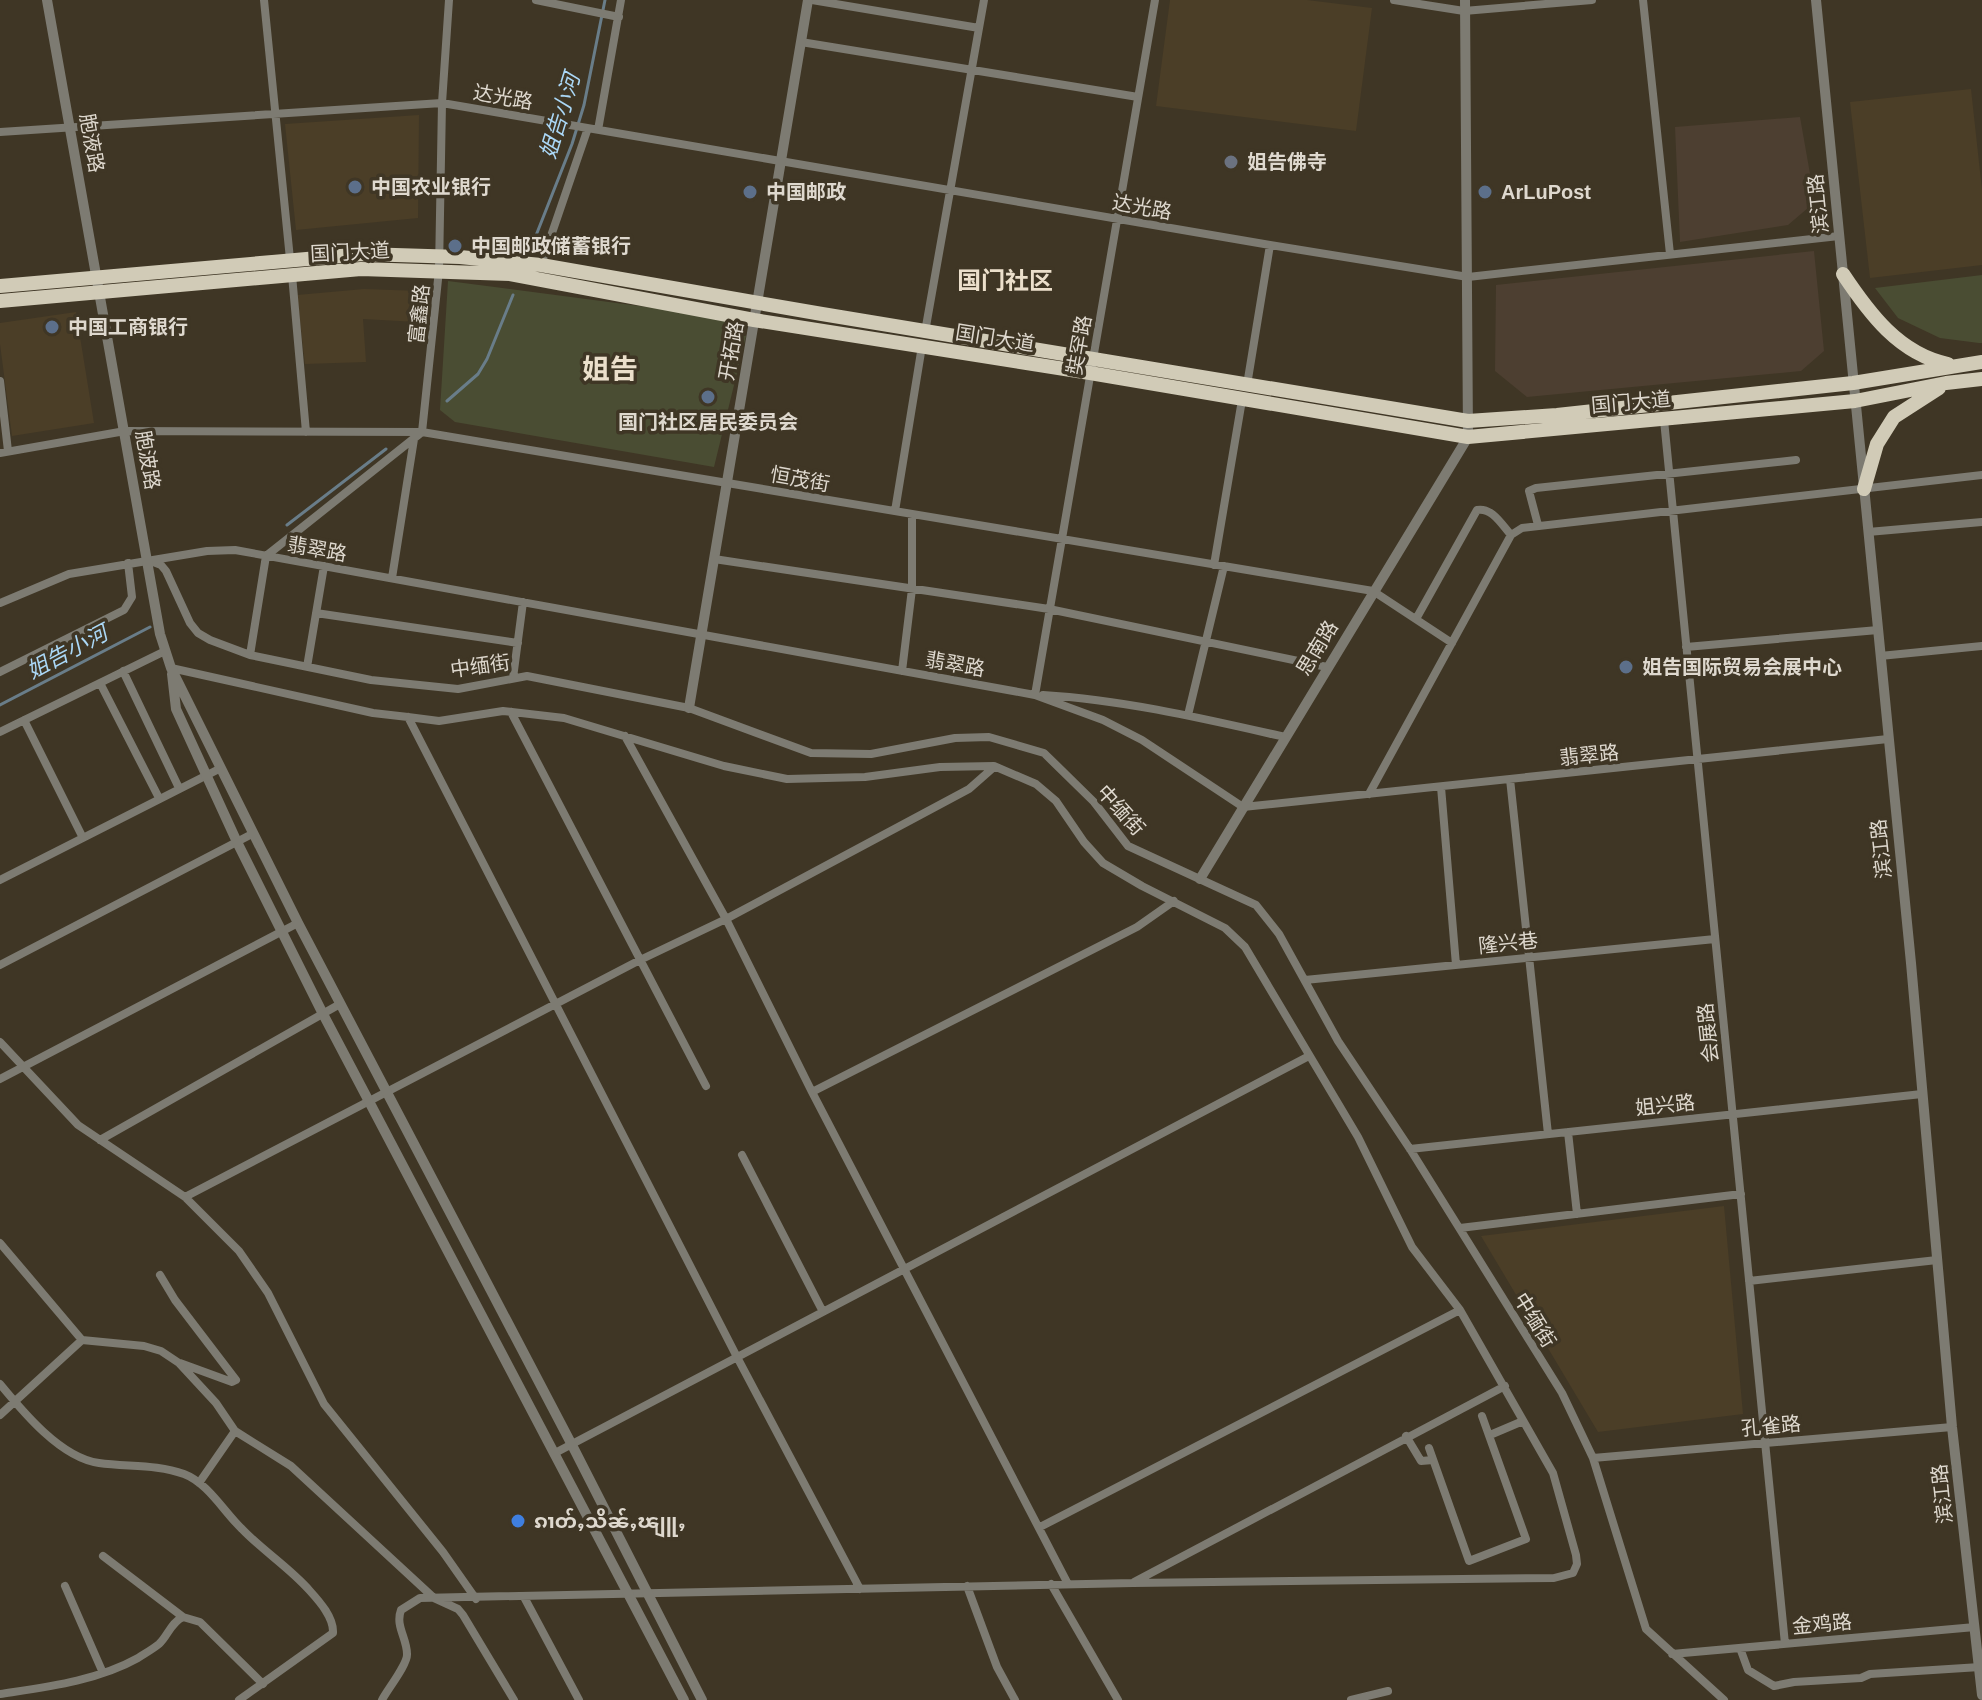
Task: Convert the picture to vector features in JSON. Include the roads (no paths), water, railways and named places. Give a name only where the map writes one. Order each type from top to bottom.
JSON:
[{"type":"highway","name":"国门大道","points":[[0,301],[290,259],[363,254],[510,274],[754,320],[924,339],[1091,366],[1468,437],[1855,401],[1982,379]]},
{"type":"highway","name":"国门大道","points":[[0,286],[99,285],[292,275],[440,263],[541,265],[757,303],[924,339]]},
{"type":"highway","points":[[1843,274],[1865,307],[1898,340],[1940,363],[1952,365]]},
{"type":"highway","name":"国门大道","points":[[1245,393],[1468,421],[1557,415],[1853,383],[1982,362]]},
{"type":"highway","points":[[1864,489],[1877,444],[1894,417],[1946,383]]},
{"type":"street","name":"胞液路","points":[[47,0],[99,285]]},
{"type":"street","points":[[274,0],[264,0],[290,259]]},
{"type":"street","name":"富鑫路","points":[[422,432],[440,263],[442,103],[449,0]]},
{"type":"street","points":[[536,0],[619,17]]},
{"type":"street","points":[[598,130],[621,0]]},
{"type":"street","points":[[810,0],[979,28]]},
{"type":"street","name":"开拓路","points":[[689,708],[810,0]]},
{"type":"street","points":[[895,511],[984,0]]},
{"type":"street","name":"奘罕路","points":[[1035,695],[1155,0]]},
{"type":"street","points":[[1394,0],[1464,6],[1592,0]]},
{"type":"street","points":[[1643,0],[1670,254]]},
{"type":"street","name":"滨江路","points":[[1816,0],[1952,1427],[1982,1695]]},
{"type":"street","points":[[1464,6],[1468,437]]},
{"type":"street","points":[[801,42],[1138,97]]},
{"type":"street","name":"达光路","points":[[0,132],[442,103],[1468,277],[1839,236]]},
{"type":"street","points":[[541,265],[586,128]]},
{"type":"street","points":[[1214,565],[1270,245]]},
{"type":"street","points":[[292,275],[306,432]]},
{"type":"street","name":"胞波路","points":[[99,285],[160,634],[171,668]]},
{"type":"street","points":[[0,381],[4,452]]},
{"type":"street","name":"会展路","points":[[1664,420],[1785,1644]]},
{"type":"street","name":"恒茂街","points":[[4,452],[125,431],[422,432],[1373,591],[1452,643]]},
{"type":"street","points":[[250,655],[266,556],[422,432]]},
{"type":"street","name":"思南路","points":[[1200,879],[1468,437]]},
{"type":"street","points":[[392,578],[414,439]]},
{"type":"street","points":[[1538,525],[1529,498],[1529,491],[1536,488],[1796,460]]},
{"type":"street","points":[[1369,794],[1511,535],[1522,528],[1982,475]]},
{"type":"street","points":[[1416,619],[1477,510],[1489,511],[1511,535]]},
{"type":"street","points":[[902,671],[912,589],[912,514]]},
{"type":"street","points":[[1868,532],[1982,522]]},
{"type":"street","name":"翡翠路","points":[[0,603],[69,574],[207,551],[235,550],[1035,695],[1103,720],[1142,740],[1243,807],[1888,739]]},
{"type":"street","points":[[714,559],[1049,609],[1327,667]]},
{"type":"street","name":"中缅街","points":[[148,560],[161,565],[166,571],[190,623],[198,633],[250,655],[371,680],[458,689],[527,676],[689,708],[811,753],[871,754],[955,738],[989,737],[1044,753],[1094,802],[1128,846],[1256,905],[1279,934],[1338,1041],[1410,1149],[1562,1393],[1593,1458],[1646,1629],[1724,1700]]},
{"type":"street","points":[[0,672],[124,610],[132,597],[128,563]]},
{"type":"street","points":[[307,667],[324,566]]},
{"type":"street","points":[[1188,715],[1224,566]]},
{"type":"street","points":[[513,678],[523,602]]},
{"type":"street","points":[[316,613],[518,643]]},
{"type":"street","points":[[1686,647],[1878,630]]},
{"type":"street","points":[[1880,656],[1982,646]]},
{"type":"street","points":[[0,732],[165,651]]},
{"type":"street","points":[[171,668],[373,713],[439,721],[511,712],[564,718],[724,766],[787,779],[865,777],[940,767],[994,766],[1036,784],[1056,801],[1084,842],[1103,863],[1225,928],[1245,947],[1358,1137],[1412,1247],[1460,1310],[1553,1473],[1576,1555],[1577,1564],[1573,1573],[1564,1577],[1051,1584],[420,1598],[401,1610],[398,1618],[407,1654],[406,1662],[382,1700]]},
{"type":"street","points":[[171,668],[252,834],[702,1700]]},
{"type":"street","points":[[171,668],[176,709],[280,931],[684,1700]]},
{"type":"street","points":[[123,671],[179,788]]},
{"type":"street","points":[[100,683],[159,798]]},
{"type":"street","points":[[1035,695],[1086,698],[1188,715],[1285,737]]},
{"type":"street","points":[[511,712],[706,1086]]},
{"type":"street","points":[[408,717],[737,1357],[860,1589]]},
{"type":"street","points":[[24,720],[83,838]]},
{"type":"street","points":[[625,736],[726,919],[812,1092],[1068,1584]]},
{"type":"street","points":[[185,1197],[555,1003],[726,919],[969,789],[994,766]]},
{"type":"street","points":[[0,867],[3,879],[221,768]]},
{"type":"street","points":[[1510,779],[1548,1134]]},
{"type":"street","points":[[1441,787],[1456,965]]},
{"type":"street","points":[[0,965],[252,834]]},
{"type":"street","points":[[812,1092],[1137,927],[1174,901]]},
{"type":"street","points":[[0,1079],[298,923]]},
{"type":"street","name":"隆兴巷","points":[[1305,980],[1715,939]]},
{"type":"street","points":[[100,1140],[340,1004]]},
{"type":"street","points":[[0,1042],[78,1125],[185,1197],[239,1251],[268,1293],[324,1404],[443,1552],[476,1599]]},
{"type":"street","points":[[555,1453],[1309,1056]]},
{"type":"street","name":"姐兴路","points":[[1410,1149],[1922,1094]]},
{"type":"street","points":[[1568,1132],[1577,1214]]},
{"type":"street","points":[[742,1155],[822,1310]]},
{"type":"street","points":[[1460,1228],[1741,1194]]},
{"type":"street","points":[[435,1227],[451,1217]]},
{"type":"street","points":[[0,1243],[82,1340],[144,1346],[161,1351],[179,1363],[216,1403],[235,1431],[291,1466],[434,1598],[458,1609],[514,1700]]},
{"type":"street","points":[[1749,1281],[1937,1260]]},
{"type":"street","points":[[160,1275],[175,1300],[236,1380],[232,1382],[179,1363]]},
{"type":"street","points":[[1040,1527],[1460,1310]]},
{"type":"street","points":[[489,1329],[506,1321]]},
{"type":"street","points":[[0,1415],[82,1340]]},
{"type":"street","points":[[0,1384],[34,1422],[69,1452],[95,1463],[140,1466],[185,1474],[199,1483],[241,1529],[309,1590],[333,1622],[333,1633],[239,1700]]},
{"type":"street","points":[[1133,1583],[1505,1386]]},
{"type":"street","points":[[1429,1448],[1469,1561],[1526,1539],[1482,1416]]},
{"type":"street","points":[[1490,1435],[1523,1421]]},
{"type":"street","name":"孔雀路","points":[[1593,1458],[1952,1427]]},
{"type":"street","points":[[199,1483],[235,1431]]},
{"type":"street","points":[[1406,1436],[1421,1461],[1433,1460]]},
{"type":"street","points":[[103,1556],[183,1617],[200,1622],[263,1684]]},
{"type":"street","points":[[1051,1584],[1118,1700]]},
{"type":"street","points":[[65,1586],[103,1673]]},
{"type":"street","points":[[967,1586],[997,1667],[1015,1700]]},
{"type":"street","points":[[524,1597],[579,1700]]},
{"type":"street","points":[[0,1694],[52,1686],[103,1673],[159,1644],[177,1620],[183,1617]]},
{"type":"street","name":"金鸡路","points":[[1672,1654],[1975,1627]]},
{"type":"street","points":[[1740,1648],[1748,1670],[1774,1686],[1861,1678],[1870,1674],[1980,1667]]},
{"type":"street","points":[[1351,1700],[1388,1691]]},
{"type":"waterway","name":"姐告小河","points":[[535,238],[584,105],[605,0]]},
{"type":"waterway","name":"姐告小河","points":[[447,401],[478,374],[513,295]]},
{"type":"waterway","name":"姐告小河","points":[[287,525],[386,449]]},
{"type":"waterway","name":"姐告小河","points":[[0,705],[150,627]]},
{"type":"place","name":"姐告佛寺","points":[[1231,162]]},
{"type":"place","name":"中国农业银行","points":[[355,187]]},
{"type":"place","name":"中国邮政","points":[[750,192]]},
{"type":"place","name":"ArLuPost","points":[[1485,192]]},
{"type":"place","name":"中国邮政储蓄银行","points":[[455,246]]},
{"type":"place","name":"中国工商银行","points":[[52,327]]},
{"type":"place","name":"国门社区居民委员会","points":[[708,397]]},
{"type":"place","name":"姐告国际贸易会展中心","points":[[1626,667]]},
{"type":"place","name":"ၵၢတ်ႇသိၼ်ႇၽျူႇ","points":[[518,1521]]},
{"type":"district","name":"国门社区","points":[[1005,280]]},
{"type":"district","name":"姐告","points":[[610,369]]}]
